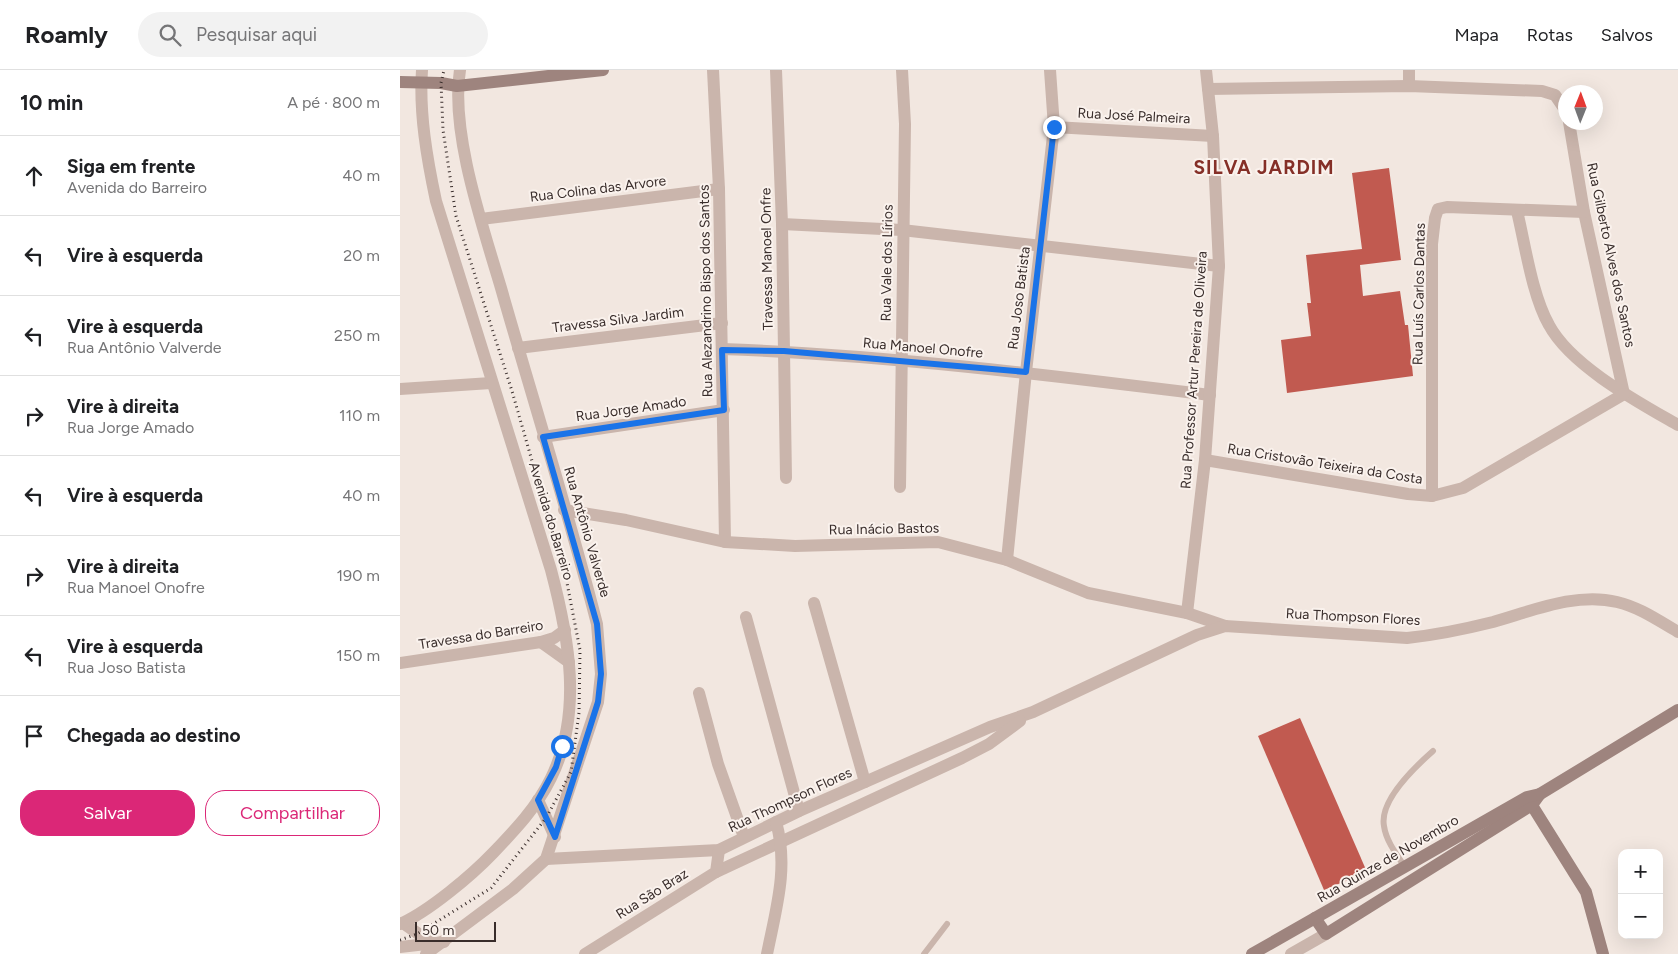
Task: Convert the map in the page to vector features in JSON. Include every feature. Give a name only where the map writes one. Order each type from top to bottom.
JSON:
[{"type":"main road","points":[[400,82],[422,76],[457,86],[603,70]]},
{"type":"main road","name":"Rua Quinze de Novembro","points":[[1326,934],[1540,794],[1678,710]]},
{"type":"main road","points":[[1529,801],[1586,892],[1603,954]]},
{"type":"main road","name":"Rua Quinze de Novembro","points":[[1252,954],[1405,867],[1529,801]]},
{"type":"main road","points":[[1370,887],[1380,900]]},
{"type":"main road","points":[[1315,918],[1326,934]]},
{"type":"street","name":"Rua Antônio Valverde","points":[[428,948],[444,942],[513,889],[546,859],[555,837],[598,702],[601,674],[597,624],[481,218],[464,147],[457,86],[460,70]]},
{"type":"street","name":"Rua Alezandrino Bispo dos Santos","points":[[713,70],[719,189],[725,542]]},
{"type":"street","name":"Travessa Manoel Onfre","points":[[776,70],[782,224],[786,478]]},
{"type":"street","name":"Rua Vale dos Lírios","points":[[900,487],[902,230],[905,124],[902,70]]},
{"type":"street","name":"Rua Joso Batista","points":[[1007,560],[1054,127],[1050,70]]},
{"type":"street","name":"Rua Professor Artur Pereira de Oliveira","points":[[1187,612],[1210,395],[1218,266],[1213,136],[1206,70]]},
{"type":"street","points":[[1409,70],[1409,86]]},
{"type":"street","name":"Avenida do Barreiro","points":[[401,923],[475,871],[522,822],[538,800],[556,767],[568,721],[571,695],[565,630],[551,570],[491,383],[436,201],[428,166],[422,76]]},
{"type":"street","points":[[1208,89],[1409,86],[1542,91],[1555,95],[1558,99]]},
{"type":"street","name":"Rua José Palmeira","points":[[1054,127],[1213,136]]},
{"type":"street","name":"Rua Gilberto Alves dos Santos","points":[[1570,130],[1584,212],[1624,394]]},
{"type":"street","name":"Rua Colina das Arvore","points":[[481,218],[719,189]]},
{"type":"street","name":"Rua Luís Carlos Dantas","points":[[1432,496],[1432,244],[1435,218],[1438,210],[1447,206],[1517,211],[1584,212]]},
{"type":"street","points":[[1517,211],[1538,294],[1548,325],[1561,343],[1578,359],[1624,394],[1678,425]]},
{"type":"street","points":[[782,224],[902,230],[1218,266]]},
{"type":"street","name":"Travessa Silva Jardim","points":[[518,348],[722,323]]},
{"type":"street","name":"Rua Manoel Onofre","points":[[722,350],[784,351],[1026,372],[1210,395]]},
{"type":"street","points":[[400,389],[491,383]]},
{"type":"street","name":"Rua Cristovão Teixeira da Costa","points":[[1204,460],[1408,494],[1432,496],[1463,488],[1624,394]]},
{"type":"street","name":"Rua Jorge Amado","points":[[543,437],[724,410]]},
{"type":"street","name":"Rua Inácio Bastos","points":[[564,510],[626,520],[725,542],[795,546],[938,542],[1007,560],[1088,593],[1187,612],[1224,626]]},
{"type":"street","name":"Rua Thompson Flores","points":[[546,859],[719,850],[799,811],[990,727],[1033,712],[1197,635],[1224,626],[1407,638],[1436,635],[1572,601],[1597,599],[1617,602],[1644,612],[1678,632]]},
{"type":"street","points":[[814,603],[870,780],[880,796]]},
{"type":"street","points":[[746,617],[799,811]]},
{"type":"street","name":"Travessa do Barreiro","points":[[400,663],[541,642],[554,638],[565,630]]},
{"type":"street","points":[[541,642],[569,662]]},
{"type":"street","points":[[699,693],[718,764],[744,837]]},
{"type":"street","name":"Rua Thompson Flores","points":[[716,872],[989,744],[1033,712]]},
{"type":"street","points":[[538,800],[555,837]]},
{"type":"street","points":[[766,954],[780,890],[782,841],[776,822]]},
{"type":"street","points":[[716,872],[719,850]]},
{"type":"street","name":"Rua São Braz","points":[[585,954],[716,872]]},
{"type":"street","points":[[401,923],[428,948]]},
{"type":"street","points":[[1291,954],[1326,934]]},
{"type":"street","points":[[400,947],[428,948]]},
{"type":"lane","points":[[1405,867],[1384,828],[1385,812],[1390,801],[1410,773],[1434,751]]},
{"type":"lane","points":[[924,954],[947,924]]},
{"type":"building","points":[[1389,168],[1401,260],[1360,265],[1363,296],[1400,291],[1405,325],[1408,325],[1413,376],[1287,393],[1281,340],[1311,336],[1307,303],[1311,303],[1306,255],[1362,249],[1352,173]]},
{"type":"building","points":[[1300,718],[1367,872],[1324,890],[1258,736]]},
{"type":"railway","points":[[400,940],[417,934],[491,888],[546,818],[571,772],[579,713],[580,650],[567,583],[512,391],[456,216],[443,130],[441,83],[444,70]]},
{"type":"district","name":"SILVA JARDIM","points":[[1264,167]]},
{"type":"route","points":[[562,746],[556,767],[538,800],[555,837],[591,729],[598,702],[601,674],[597,624],[543,437],[724,410],[722,350],[784,351],[1026,372],[1054,127]]}]
